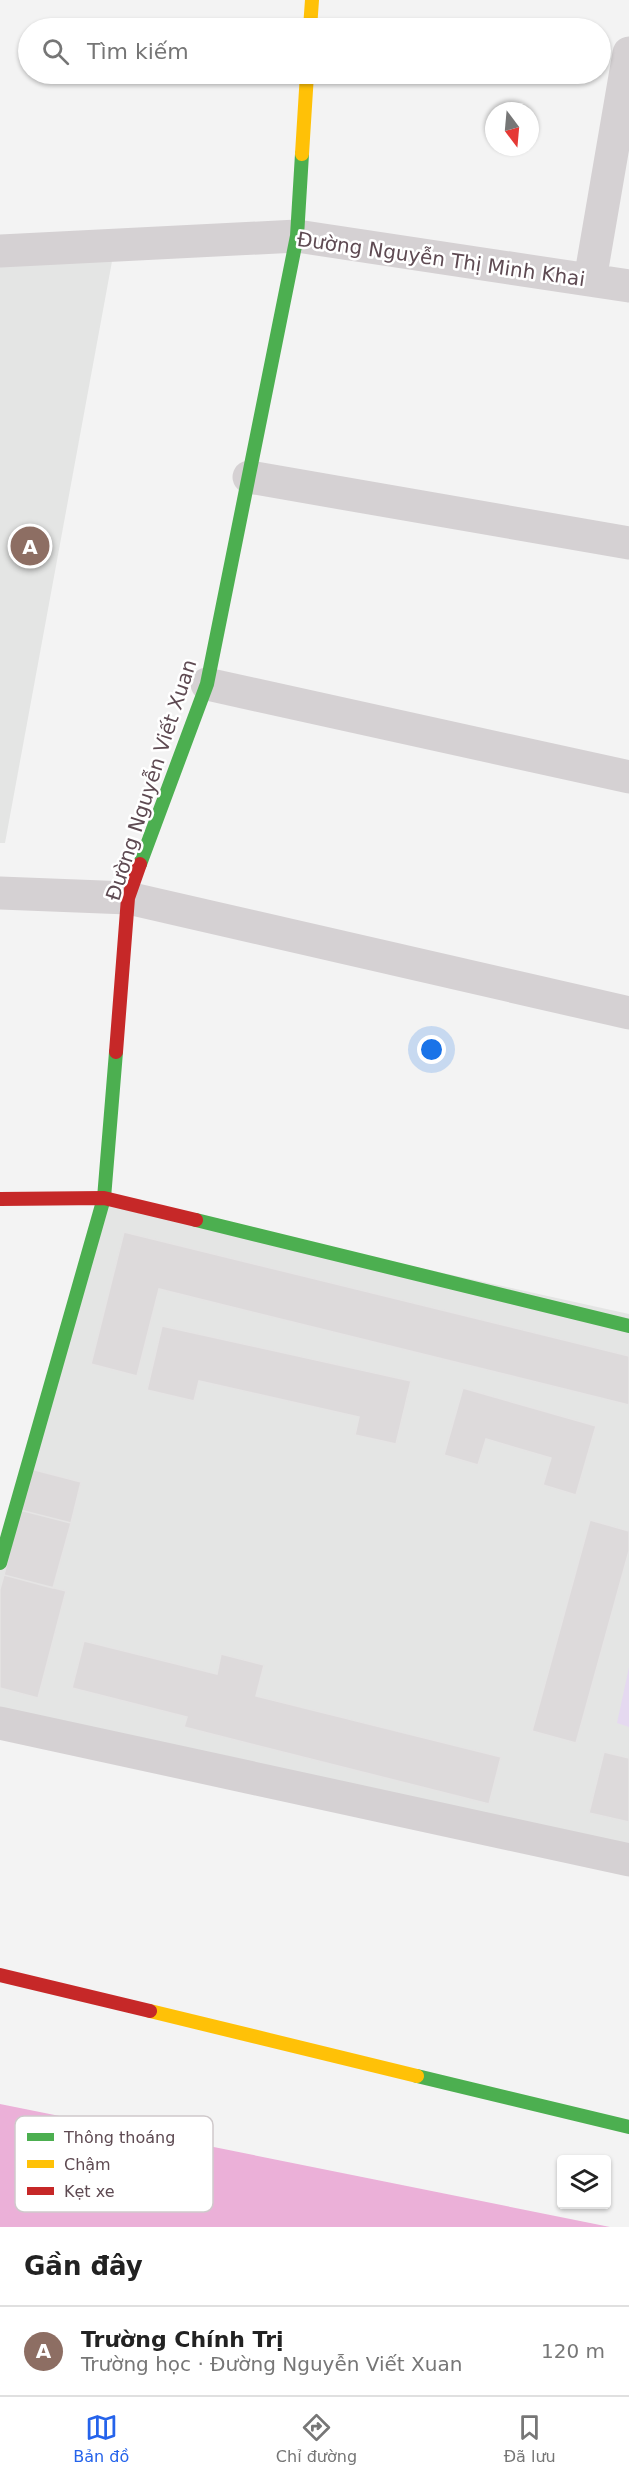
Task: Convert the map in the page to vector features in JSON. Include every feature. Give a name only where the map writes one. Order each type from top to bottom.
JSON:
[{"type":"street","points":[[311,18],[312,0]]},
{"type":"street","points":[[590,280],[629,53]]},
{"type":"street","name":"Đường Nguyễn Viết Xuan","points":[[0,1563],[9,1501],[104,1198],[128,898],[207,684],[297,236],[307,84]]},
{"type":"street","name":"Đường Nguyễn Thị Minh Khai","points":[[0,251],[297,236],[629,286]]},
{"type":"street","points":[[249,477],[629,543]]},
{"type":"street","points":[[207,684],[629,777]]},
{"type":"street","points":[[0,893],[128,898],[629,1013]]},
{"type":"street","points":[[0,1199],[104,1198],[629,1326]]},
{"type":"street","points":[[0,1723],[629,1860]]},
{"type":"street","points":[[0,1975],[629,2127]]},
{"type":"shaded area","points":[[115,245],[5,843],[0,843],[0,250]]},
{"type":"shaded area","points":[[104,1198],[629,1314],[629,1851],[0,1722],[0,1563]]},
{"type":"shaded area","points":[[629,1667],[629,1727],[617,1723]]},
{"type":"shaded area","points":[[0,2104],[60,2116],[15,2116],[15,2212],[213,2212],[213,2147],[610,2227],[0,2227]]},
{"type":"building","points":[[124,1232],[629,1356],[629,1405],[159,1289],[137,1376],[91,1364]]},
{"type":"building","points":[[162,1326],[411,1381],[396,1444],[355,1435],[359,1417],[199,1381],[194,1401],[147,1390]]},
{"type":"building","points":[[463,1388],[596,1426],[576,1495],[543,1485],[551,1458],[486,1439],[478,1465],[444,1455]]},
{"type":"building","points":[[31,1469],[81,1482],[71,1523],[20,1510]]},
{"type":"building","points":[[20,1510],[71,1523],[53,1588],[4,1575]]},
{"type":"building","points":[[590,1520],[629,1531],[629,1551],[576,1743],[532,1731]]},
{"type":"building","points":[[4,1575],[66,1591],[38,1698],[0,1688],[0,1589]]},
{"type":"building","points":[[84,1641],[217,1674],[221,1654],[264,1665],[256,1696],[501,1757],[489,1804],[184,1727],[187,1717],[72,1688]]},
{"type":"building","points":[[604,1752],[629,1758],[629,1822],[589,1813]]},
{"type":"traffic: fast","points":[[140,864],[207,684],[297,236],[302,154]]},
{"type":"traffic: fast","points":[[0,1563],[104,1198],[116,1052]]},
{"type":"traffic: fast","points":[[196,1220],[629,1326]]},
{"type":"traffic: fast","points":[[417,2076],[629,2127]]},
{"type":"traffic: slow","points":[[311,18],[312,0]]},
{"type":"traffic: slow","points":[[302,154],[306,84]]},
{"type":"traffic: slow","points":[[150,2011],[417,2076]]},
{"type":"traffic: jam","points":[[116,1052],[128,898],[140,864]]},
{"type":"traffic: jam","points":[[0,1199],[104,1198],[196,1220]]},
{"type":"traffic: jam","points":[[0,1975],[150,2011]]},
{"type":"place","name":"Trường Chính Trị","points":[[30,546]]}]
